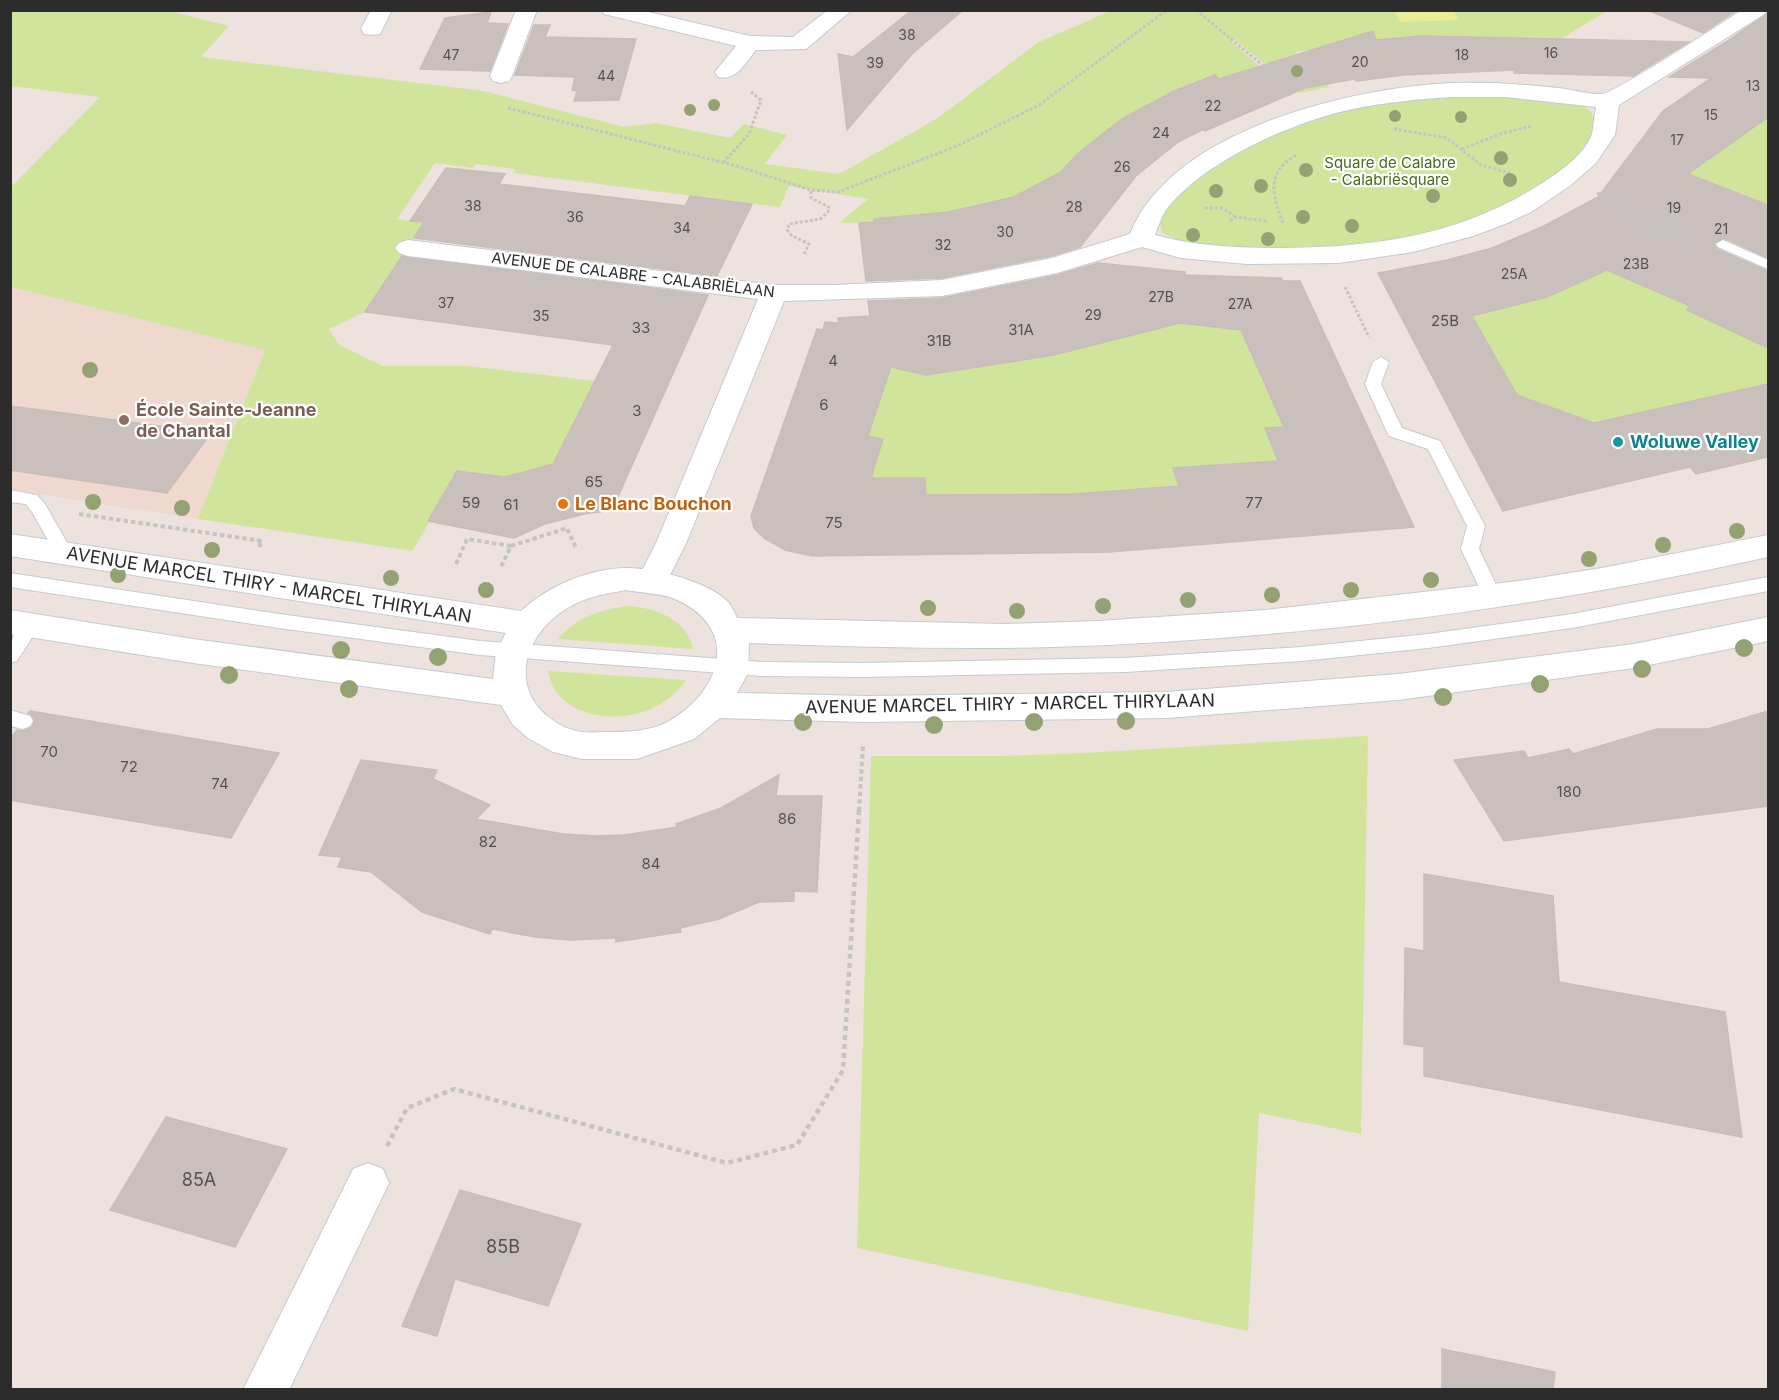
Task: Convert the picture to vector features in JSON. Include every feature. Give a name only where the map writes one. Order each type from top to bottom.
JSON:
[{"type":"street","points":[[372,29],[382,10]]},
{"type":"street","points":[[501,76],[527,10]]},
{"type":"street","points":[[611,10],[750,43],[798,44],[842,10]]},
{"type":"street","points":[[1608,102],[1603,135],[1588,158],[1563,180],[1522,207],[1464,231],[1413,244],[1339,255],[1247,256],[1180,250],[1141,239],[1154,209],[1192,172],[1231,146],[1259,132],[1317,111],[1377,98],[1438,90],[1484,89],[1563,94],[1608,102],[1759,12]]},
{"type":"street","points":[[726,72],[750,43]]},
{"type":"street","name":"AVENUE DE CALABRE - CALABRIËLAAN","points":[[408,248],[774,293],[834,293],[942,288],[1057,265],[1141,239]]},
{"type":"street","points":[[653,579],[672,541],[774,293]]},
{"type":"street","name":"AVENUE MARCEL THIRY - MARCEL THIRYLAAN","points":[[10,545],[520,638]]},
{"type":"street","points":[[729,630],[866,635],[1095,633],[1326,618],[1493,597],[1669,569],[1768,546]]},
{"type":"street","points":[[626,579],[653,579],[678,585],[699,595],[716,609],[729,630],[735,645],[734,667],[726,688],[714,705],[691,726],[665,739],[636,747],[605,750],[576,746],[550,736],[530,721],[511,694],[509,669],[520,638],[546,606],[570,592],[597,583],[626,579]]},
{"type":"street","points":[[21,623],[193,651],[511,694]]},
{"type":"street","name":"AVENUE MARCEL THIRY - MARCEL THIRYLAAN","points":[[714,705],[867,709],[1167,705],[1398,687],[1634,656],[1768,629]]},
{"type":"street","points":[[265,1389],[368,1183]]},
{"type":"lane","points":[[1723,244],[1768,265]]},
{"type":"lane","points":[[1377,355],[1373,384],[1395,432],[1434,445],[1476,526],[1470,549],[1493,597]]},
{"type":"lane","points":[[10,496],[30,499],[39,508],[64,554]]},
{"type":"lane","name":"AVENUE MARCEL THIRY - MARCEL THIRYLAAN","points":[[10,580],[279,621],[520,638],[734,667],[982,669],[1125,665],[1302,654],[1428,641],[1572,621],[1768,584]]},
{"type":"lane","points":[[10,656],[21,623]]},
{"type":"path","points":[[500,106],[737,166],[811,190],[838,192],[1000,127],[1039,105],[1167,10]]},
{"type":"path","points":[[1196,10],[1328,119],[1318,137],[1280,167],[1274,180],[1275,200],[1281,217]]},
{"type":"path","points":[[722,164],[749,134],[761,100],[726,72]]},
{"type":"path","points":[[1461,150],[1503,133],[1535,125]]},
{"type":"path","points":[[1388,129],[1447,138],[1481,165],[1498,171]]},
{"type":"path","points":[[804,254],[809,244],[791,235],[787,230],[789,224],[802,220],[816,220],[826,217],[829,213],[829,207],[811,198],[811,190]]},
{"type":"path","points":[[1596,193],[1636,209],[1623,222],[1638,229],[1658,215],[1669,220],[1652,235],[1663,240],[1682,226],[1693,231],[1677,246],[1688,251],[1706,236],[1723,244]]},
{"type":"path","points":[[1201,209],[1212,206],[1221,207],[1232,212],[1236,217]]},
{"type":"path","points":[[1226,221],[1236,217],[1265,220]]},
{"type":"path","points":[[1355,309],[1377,355]]},
{"type":"path","points":[[39,508],[262,542]]},
{"type":"path","points":[[456,564],[467,539],[511,546],[567,528],[576,548]]},
{"type":"path","points":[[500,569],[511,546]]},
{"type":"path","points":[[368,1183],[407,1108],[454,1089],[727,1163],[797,1145],[843,1070],[863,739],[867,709]]},
{"type":"shaded area","name":"École Sainte-Jeanne de Chantal","points":[[10,287],[265,350],[198,519],[11,490]]},
{"type":"green space","points":[[11,11],[169,11],[229,26],[201,57],[484,91],[624,127],[656,123],[730,138],[744,124],[787,135],[765,164],[839,174],[938,118],[1037,43],[1110,11],[1607,11],[1559,40],[1447,36],[1402,40],[1400,38],[1296,52],[1329,87],[1300,93],[1234,39],[1232,42],[1292,95],[1270,102],[1231,75],[1219,79],[1214,76],[1148,105],[1089,146],[1054,180],[1049,178],[1016,197],[948,212],[874,219],[874,222],[839,223],[868,199],[789,186],[780,207],[513,173],[515,169],[476,164],[473,168],[435,163],[397,219],[425,223],[365,312],[329,329],[339,345],[383,366],[467,366],[595,381],[553,464],[505,477],[457,471],[413,551],[198,519],[265,350],[11,287],[11,187],[100,97],[11,86]]},
{"type":"green space","points":[[1394,11],[1453,11],[1459,20],[1400,22]]},
{"type":"green space","name":"Square de Calabre - Calabriësquare","points":[[1469,93],[1576,102],[1591,112],[1597,130],[1564,168],[1532,193],[1474,219],[1410,237],[1344,248],[1278,250],[1202,246],[1182,242],[1162,232],[1161,222],[1164,213],[1196,178],[1217,162],[1267,136],[1321,117],[1373,104],[1409,98]]},
{"type":"green space","points":[[1768,117],[1768,205],[1683,175],[1694,169]]},
{"type":"green space","points":[[1605,269],[1690,306],[1687,310],[1768,348],[1768,391],[1606,427],[1516,394],[1472,317],[1547,297]]},
{"type":"green space","points":[[1166,321],[1240,328],[1260,372],[1290,426],[1265,429],[1278,461],[1173,468],[1179,486],[1089,493],[1089,497],[926,495],[925,478],[871,478],[883,439],[868,436],[887,377],[888,367],[903,370],[954,366],[1087,343],[1090,346],[1129,336]]},
{"type":"green space","points":[[629,606],[650,609],[669,617],[684,630],[693,649],[558,639],[573,625],[590,615]]},
{"type":"green space","points":[[548,671],[686,680],[670,697],[651,709],[637,714],[604,716],[574,707],[562,699],[553,686]]},
{"type":"green space","points":[[1368,736],[1361,1134],[1259,1113],[1248,1331],[857,1248],[871,756],[1001,756],[1085,753]]},
{"type":"building","points":[[912,10],[963,10],[912,54],[847,130],[838,54],[853,57]]},
{"type":"building","points":[[1652,10],[1737,10],[1703,33],[1652,12]]},
{"type":"building","points":[[491,12],[487,23],[508,24],[490,71],[420,69],[445,18]]},
{"type":"building","points":[[1768,13],[1768,117],[1688,174],[1768,205],[1768,258],[1724,238],[1714,243],[1717,249],[1768,271],[1768,348],[1687,310],[1690,306],[1607,270],[1547,297],[1472,316],[1517,395],[1594,423],[1768,384],[1768,457],[1696,474],[1690,467],[1503,511],[1378,273],[1447,260],[1492,248],[1544,226],[1598,197],[1663,111],[1711,78],[1669,77]]},
{"type":"building","points":[[534,25],[550,25],[545,37],[636,39],[619,100],[574,101],[577,91],[572,90],[575,77],[515,75]]},
{"type":"building","points":[[1373,31],[1376,40],[1421,36],[1689,42],[1633,76],[1514,73],[1514,70],[1403,75],[1357,81],[1354,79],[1305,88],[1178,142],[1136,176],[1080,247],[1051,256],[942,278],[866,281],[859,223],[874,222],[874,219],[948,212],[1014,197],[1061,172],[1077,154],[1122,119],[1174,91],[1215,75],[1219,79]]},
{"type":"building","points":[[446,168],[505,174],[499,184],[685,206],[690,196],[752,204],[717,276],[414,238],[424,222],[410,221]]},
{"type":"building","points":[[402,256],[708,295],[612,510],[584,514],[545,524],[514,538],[428,521],[457,471],[505,477],[553,464],[613,345],[365,312]]},
{"type":"building","points":[[1098,263],[1185,272],[1185,275],[1281,278],[1283,281],[1300,281],[1414,527],[1109,552],[812,556],[785,550],[764,538],[754,528],[751,516],[817,329],[823,330],[825,322],[839,323],[838,318],[870,316],[868,301],[942,298],[1057,275]],"holes":[[[1180,323],[1241,330],[1284,427],[1265,428],[1278,461],[1173,468],[1179,486],[1074,494],[926,495],[925,478],[871,478],[883,439],[868,436],[891,367],[926,375],[1054,355]]]},
{"type":"building","points":[[10,406],[211,433],[167,493],[10,470]]},
{"type":"building","points":[[30,711],[279,753],[231,838],[10,800],[10,739],[17,730],[24,731],[32,727],[35,720],[28,713]]},
{"type":"building","points":[[1768,711],[1768,806],[1504,841],[1454,760],[1524,751],[1528,758],[1569,749],[1573,754],[1657,729],[1708,729]]},
{"type":"building","points":[[361,760],[437,770],[433,779],[490,805],[476,819],[563,834],[596,836],[625,835],[677,827],[676,824],[721,808],[779,775],[776,796],[822,796],[817,892],[794,891],[794,901],[759,902],[719,919],[680,928],[681,932],[616,942],[616,938],[570,940],[535,937],[492,929],[490,934],[422,912],[371,872],[338,867],[342,857],[319,855]]},
{"type":"building","points":[[1424,874],[1553,896],[1559,982],[1725,1012],[1742,1137],[1424,1076],[1424,1047],[1404,1044],[1405,948],[1424,951]]},
{"type":"building","points":[[166,1117],[287,1149],[235,1247],[110,1210]]},
{"type":"building","points":[[460,1190],[581,1224],[548,1306],[455,1279],[437,1336],[402,1326]]},
{"type":"building","points":[[1442,1349],[1555,1372],[1553,1389],[1442,1389]]},
{"type":"place","name":"École Sainte-Jeanne de Chantal","points":[[124,420]]},
{"type":"place","name":"Woluwe Valley","points":[[1618,442]]},
{"type":"place","name":"Le Blanc Bouchon","points":[[563,504]]}]
